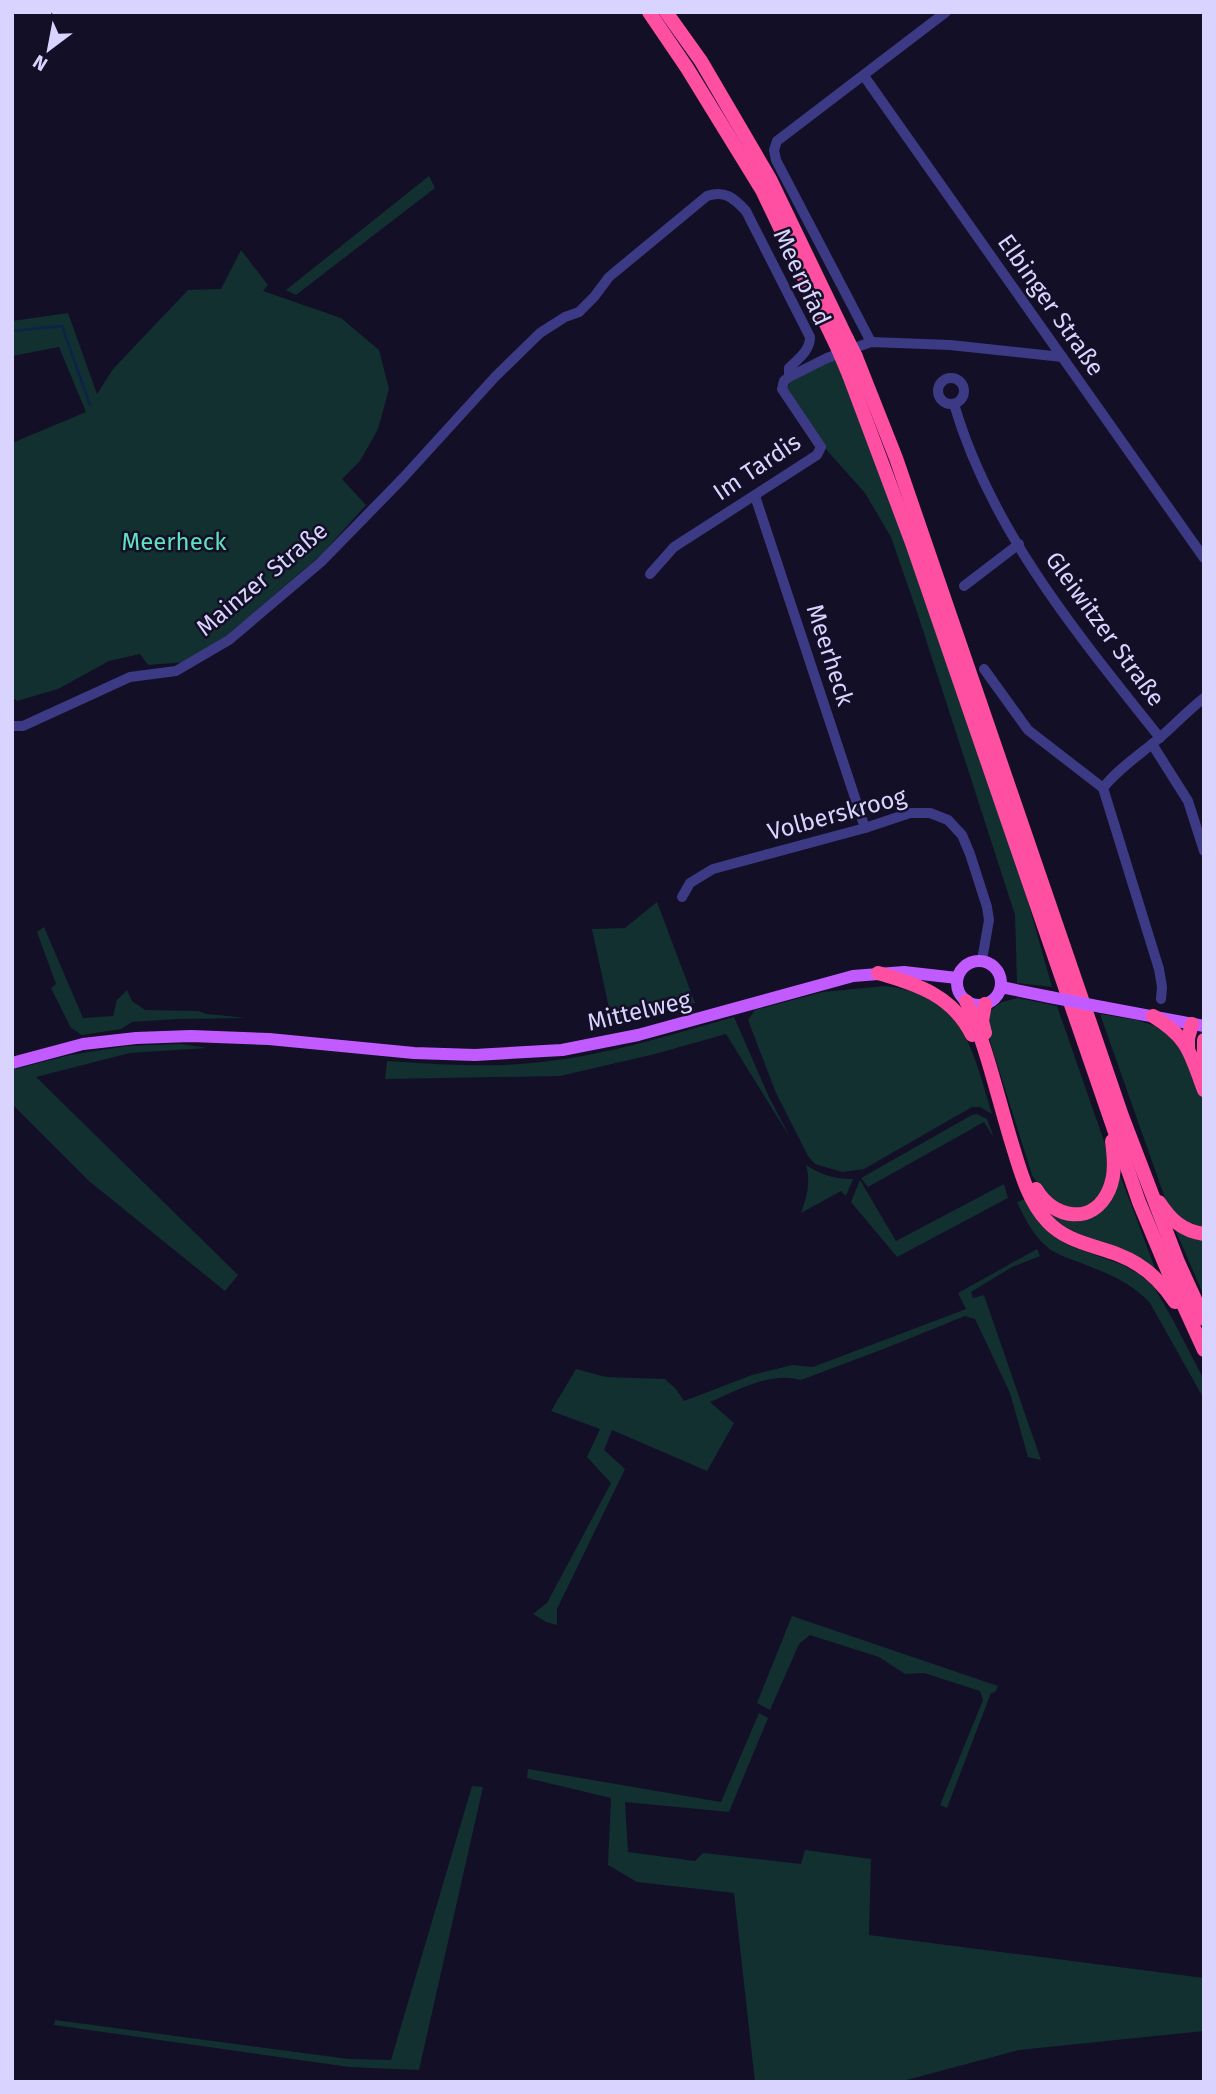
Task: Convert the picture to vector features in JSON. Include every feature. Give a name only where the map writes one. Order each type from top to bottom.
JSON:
[{"type":"highway","points":[[649,12],[762,190],[843,344],[856,357],[909,496],[1144,1180],[1204,1319]]},
{"type":"highway","points":[[666,12],[701,61],[771,179],[843,344],[849,375],[926,582],[1139,1202],[1204,1350]]},
{"type":"highway","points":[[878,973],[913,984],[944,999],[964,1021],[979,1052],[988,1063]]},
{"type":"highway","points":[[966,1001],[1021,1172],[1042,1215],[1054,1228],[1068,1237],[1119,1255],[1145,1269],[1167,1291],[1196,1334]]},
{"type":"highway","points":[[985,1004],[982,1021],[1024,1162],[1040,1196],[1053,1208],[1069,1214],[1083,1214],[1096,1207],[1106,1196],[1113,1173],[1111,1122]]},
{"type":"highway","points":[[1153,1016],[1177,1033],[1188,1049],[1204,1090]]},
{"type":"highway","points":[[1188,1049],[1188,1038],[1198,1025]]},
{"type":"highway","points":[[1204,1040],[1204,1064]]},
{"type":"highway","points":[[1144,1180],[1174,1221],[1193,1233],[1204,1234]]},
{"type":"main road","points":[[972,961],[982,961],[997,970],[1001,987],[996,998],[976,1005],[966,1001],[958,991],[957,978],[964,966],[972,961]]},
{"type":"main road","name":"Mittelweg","points":[[12,1063],[83,1044],[191,1036],[269,1039],[414,1054],[475,1055],[562,1050],[638,1035],[853,976],[925,973],[957,978]]},
{"type":"main road","points":[[1001,987],[1198,1025]]},
{"type":"street","name":"Meerpfad","points":[[403,478],[495,377],[540,333],[565,317],[579,312],[609,276],[713,194],[734,198],[746,211],[810,337],[806,350],[789,368],[789,377],[827,358],[871,342],[776,160],[774,150],[777,141],[946,12]]},
{"type":"street","name":"Elbinger Straße","points":[[864,76],[1204,558]]},
{"type":"street","points":[[871,342],[950,345],[1062,357]]},
{"type":"street","name":"Im Tardis","points":[[650,574],[674,547],[817,455],[821,447],[782,389],[784,381],[789,377]]},
{"type":"street","name":"Gleiwitzer Straße","points":[[954,404],[965,441],[986,488],[1079,635],[1156,741],[1188,800],[1204,851]]},
{"type":"street","name":"Mainzer Straße","points":[[12,726],[23,726],[130,677],[176,671],[229,640],[321,562],[403,478]]},
{"type":"street","name":"Meerheck","points":[[755,496],[865,828]]},
{"type":"street","name":"Gleiwitzer Straße","points":[[964,586],[1019,544]]},
{"type":"street","points":[[984,668],[1028,730],[1103,788],[1159,969],[1161,999]]},
{"type":"street","points":[[1103,788],[1111,777],[1204,698]]},
{"type":"street","name":"Volberskroog","points":[[682,897],[690,883],[713,869],[865,828],[910,813],[930,813],[948,820],[962,835],[987,907],[989,920],[982,961]]},
{"type":"green space","points":[[429,176],[435,188],[296,295],[286,290]]},
{"type":"green space","name":"Meerheck","points":[[241,250],[268,285],[263,291],[341,318],[379,350],[389,389],[378,429],[360,461],[342,479],[366,505],[322,554],[218,643],[187,662],[148,665],[140,654],[109,661],[58,689],[17,701],[12,700],[12,443],[86,412],[59,347],[12,356],[12,321],[68,313],[97,394],[113,369],[188,290],[221,289]]},
{"type":"green space","points":[[835,359],[874,452],[1025,891],[1052,987],[1017,983],[1015,915],[891,537],[865,493],[823,446],[786,391],[791,380]]},
{"type":"green space","points":[[657,902],[695,1003],[612,1022],[592,929],[625,928]]},
{"type":"green space","points":[[44,927],[83,1018],[113,1016],[117,1000],[127,990],[132,1001],[145,1010],[198,1011],[247,1018],[132,1022],[121,1029],[82,1035],[71,1028],[51,988],[56,984],[37,932]]},
{"type":"green space","points":[[885,986],[911,991],[932,1001],[948,1013],[961,1029],[970,1047],[992,1114],[980,1107],[972,1107],[864,1169],[842,1172],[815,1164],[808,1156],[776,1093],[748,1020],[755,1010],[823,992]]},
{"type":"green space","points":[[1018,998],[1057,1006],[1105,1144],[1108,1166],[1106,1183],[1096,1200],[1087,1207],[1077,1209],[1056,1202],[1032,1175],[986,1026],[991,1010],[1002,1002]]},
{"type":"green space","points":[[1100,1014],[1137,1020],[1164,1029],[1173,1036],[1204,1097],[1204,1227],[1180,1218],[1165,1198]]},
{"type":"green space","points":[[734,1017],[769,1097],[791,1139],[726,1034],[560,1076],[385,1079],[387,1061],[477,1065],[557,1060],[633,1045]]},
{"type":"green space","points":[[181,1044],[207,1048],[130,1053],[36,1077],[238,1275],[225,1291],[89,1181],[12,1104],[12,1070],[70,1055],[127,1046]]},
{"type":"green space","points":[[977,1114],[987,1119],[994,1138],[984,1122],[868,1187],[861,1178],[972,1115]]},
{"type":"green space","points":[[806,1165],[828,1176],[853,1179],[846,1196],[841,1191],[801,1213],[808,1189]]},
{"type":"green space","points":[[1119,1172],[1156,1271],[1057,1223],[1046,1210],[1077,1220]]},
{"type":"green space","points":[[860,1180],[896,1241],[1004,1184],[1008,1198],[897,1257],[851,1202]]},
{"type":"green space","points":[[1025,1199],[1053,1236],[1068,1245],[1123,1265],[1154,1287],[1204,1380],[1204,1399],[1150,1303],[1135,1289],[1118,1279],[1051,1250],[1031,1228],[1017,1202]]},
{"type":"green space","points":[[1174,1227],[1204,1238],[1204,1296]]},
{"type":"green space","points":[[1037,1249],[1040,1256],[1012,1267],[971,1292],[973,1298],[984,1295],[1041,1460],[1028,1457],[1010,1393],[975,1319],[965,1316],[801,1380],[766,1380],[710,1402],[734,1423],[707,1471],[612,1430],[604,1450],[625,1469],[557,1609],[557,1625],[533,1614],[547,1603],[611,1483],[587,1457],[600,1429],[551,1411],[576,1369],[606,1377],[665,1379],[684,1401],[752,1375],[792,1365],[813,1367],[966,1309],[958,1293]]},
{"type":"green space","points":[[792,1616],[998,1686],[995,1692],[991,1693],[947,1808],[940,1805],[983,1700],[980,1691],[924,1673],[905,1674],[879,1657],[810,1635],[799,1644],[770,1710],[757,1703]]},
{"type":"green space","points":[[759,1713],[768,1718],[729,1812],[625,1802],[628,1852],[695,1861],[703,1853],[801,1864],[805,1850],[871,1859],[869,1935],[1204,1978],[1204,2031],[1019,2050],[899,2082],[755,2082],[734,1893],[637,1882],[608,1865],[611,1798],[527,1778],[528,1769],[721,1802]]},
{"type":"green space","points":[[472,1786],[483,1787],[419,2070],[349,2067],[54,2025],[55,2020],[349,2059],[391,2060]]},
{"type":"waterway","points":[[12,331],[62,326],[90,405]]}]
